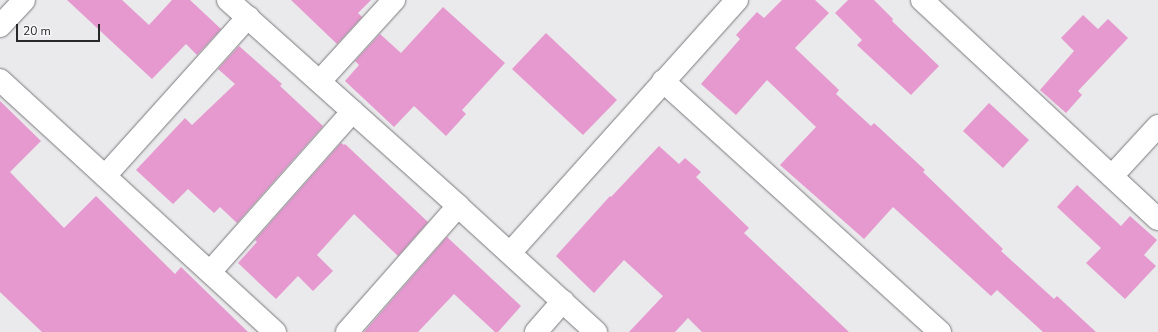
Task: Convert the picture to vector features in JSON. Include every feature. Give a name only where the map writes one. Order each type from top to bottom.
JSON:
[{"type":"street","points":[[0,26],[24,0]]},
{"type":"street","points":[[228,0],[320,81],[596,332]]},
{"type":"street","points":[[320,81],[394,0]]},
{"type":"street","points":[[510,253],[737,0]]},
{"type":"street","points":[[922,0],[1158,219]]},
{"type":"street","points":[[104,176],[248,17]]},
{"type":"street","points":[[0,80],[210,272],[268,330]]},
{"type":"street","points":[[663,81],[940,332]]},
{"type":"street","points":[[210,272],[353,111]]},
{"type":"street","points":[[1112,176],[1158,126]]},
{"type":"street","points":[[347,332],[458,206]]},
{"type":"street","points":[[536,332],[562,301]]},
{"type":"building","points":[[67,0],[122,0],[149,25],[172,0],[190,0],[221,29],[197,55],[186,44],[152,79]]},
{"type":"building","points":[[291,0],[371,0],[358,13],[362,17],[337,44]]},
{"type":"building","points":[[782,0],[815,0],[829,13],[795,48],[839,90],[836,94],[871,126],[874,123],[925,170],[923,172],[1003,249],[1001,251],[1054,299],[1057,296],[1096,332],[1043,332],[997,290],[991,296],[893,207],[864,239],[780,165],[816,127],[767,80],[736,115],[701,84],[740,39],[736,35],[757,12],[764,18]]},
{"type":"building","points":[[848,0],[874,0],[893,19],[892,21],[939,66],[911,95],[857,45],[862,40],[835,13]]},
{"type":"building","points":[[443,7],[505,63],[462,110],[466,114],[446,136],[414,106],[394,127],[345,81],[359,65],[355,61],[380,34],[401,53]]},
{"type":"building","points":[[1083,15],[1098,29],[1108,19],[1128,38],[1078,91],[1082,95],[1066,113],[1040,90],[1074,51],[1061,38]]},
{"type":"building","points":[[546,33],[617,100],[583,135],[512,69]]},
{"type":"building","points":[[239,46],[282,84],[280,86],[323,126],[237,223],[220,207],[214,213],[188,189],[173,204],[136,170],[185,118],[192,125],[235,84],[218,69]]},
{"type":"building","points":[[0,101],[41,141],[10,172],[64,228],[96,196],[175,274],[181,267],[248,332],[42,332],[0,292]]},
{"type":"building","points":[[989,103],[1029,140],[1003,168],[963,131]]},
{"type":"building","points":[[341,143],[344,145],[345,144],[428,222],[398,256],[354,214],[317,255],[333,271],[313,291],[298,276],[276,299],[238,263],[257,242],[255,240]]},
{"type":"building","points":[[659,146],[679,164],[685,158],[701,172],[696,177],[749,228],[744,233],[849,332],[702,332],[688,318],[675,332],[629,332],[663,296],[624,260],[594,293],[556,256],[610,196],[611,197]]},
{"type":"building","points":[[1077,185],[1121,226],[1130,216],[1157,240],[1144,255],[1156,266],[1125,299],[1086,263],[1101,248],[1057,207]]},
{"type":"building","points":[[447,237],[521,306],[498,332],[495,332],[454,294],[418,332],[364,332]]}]
